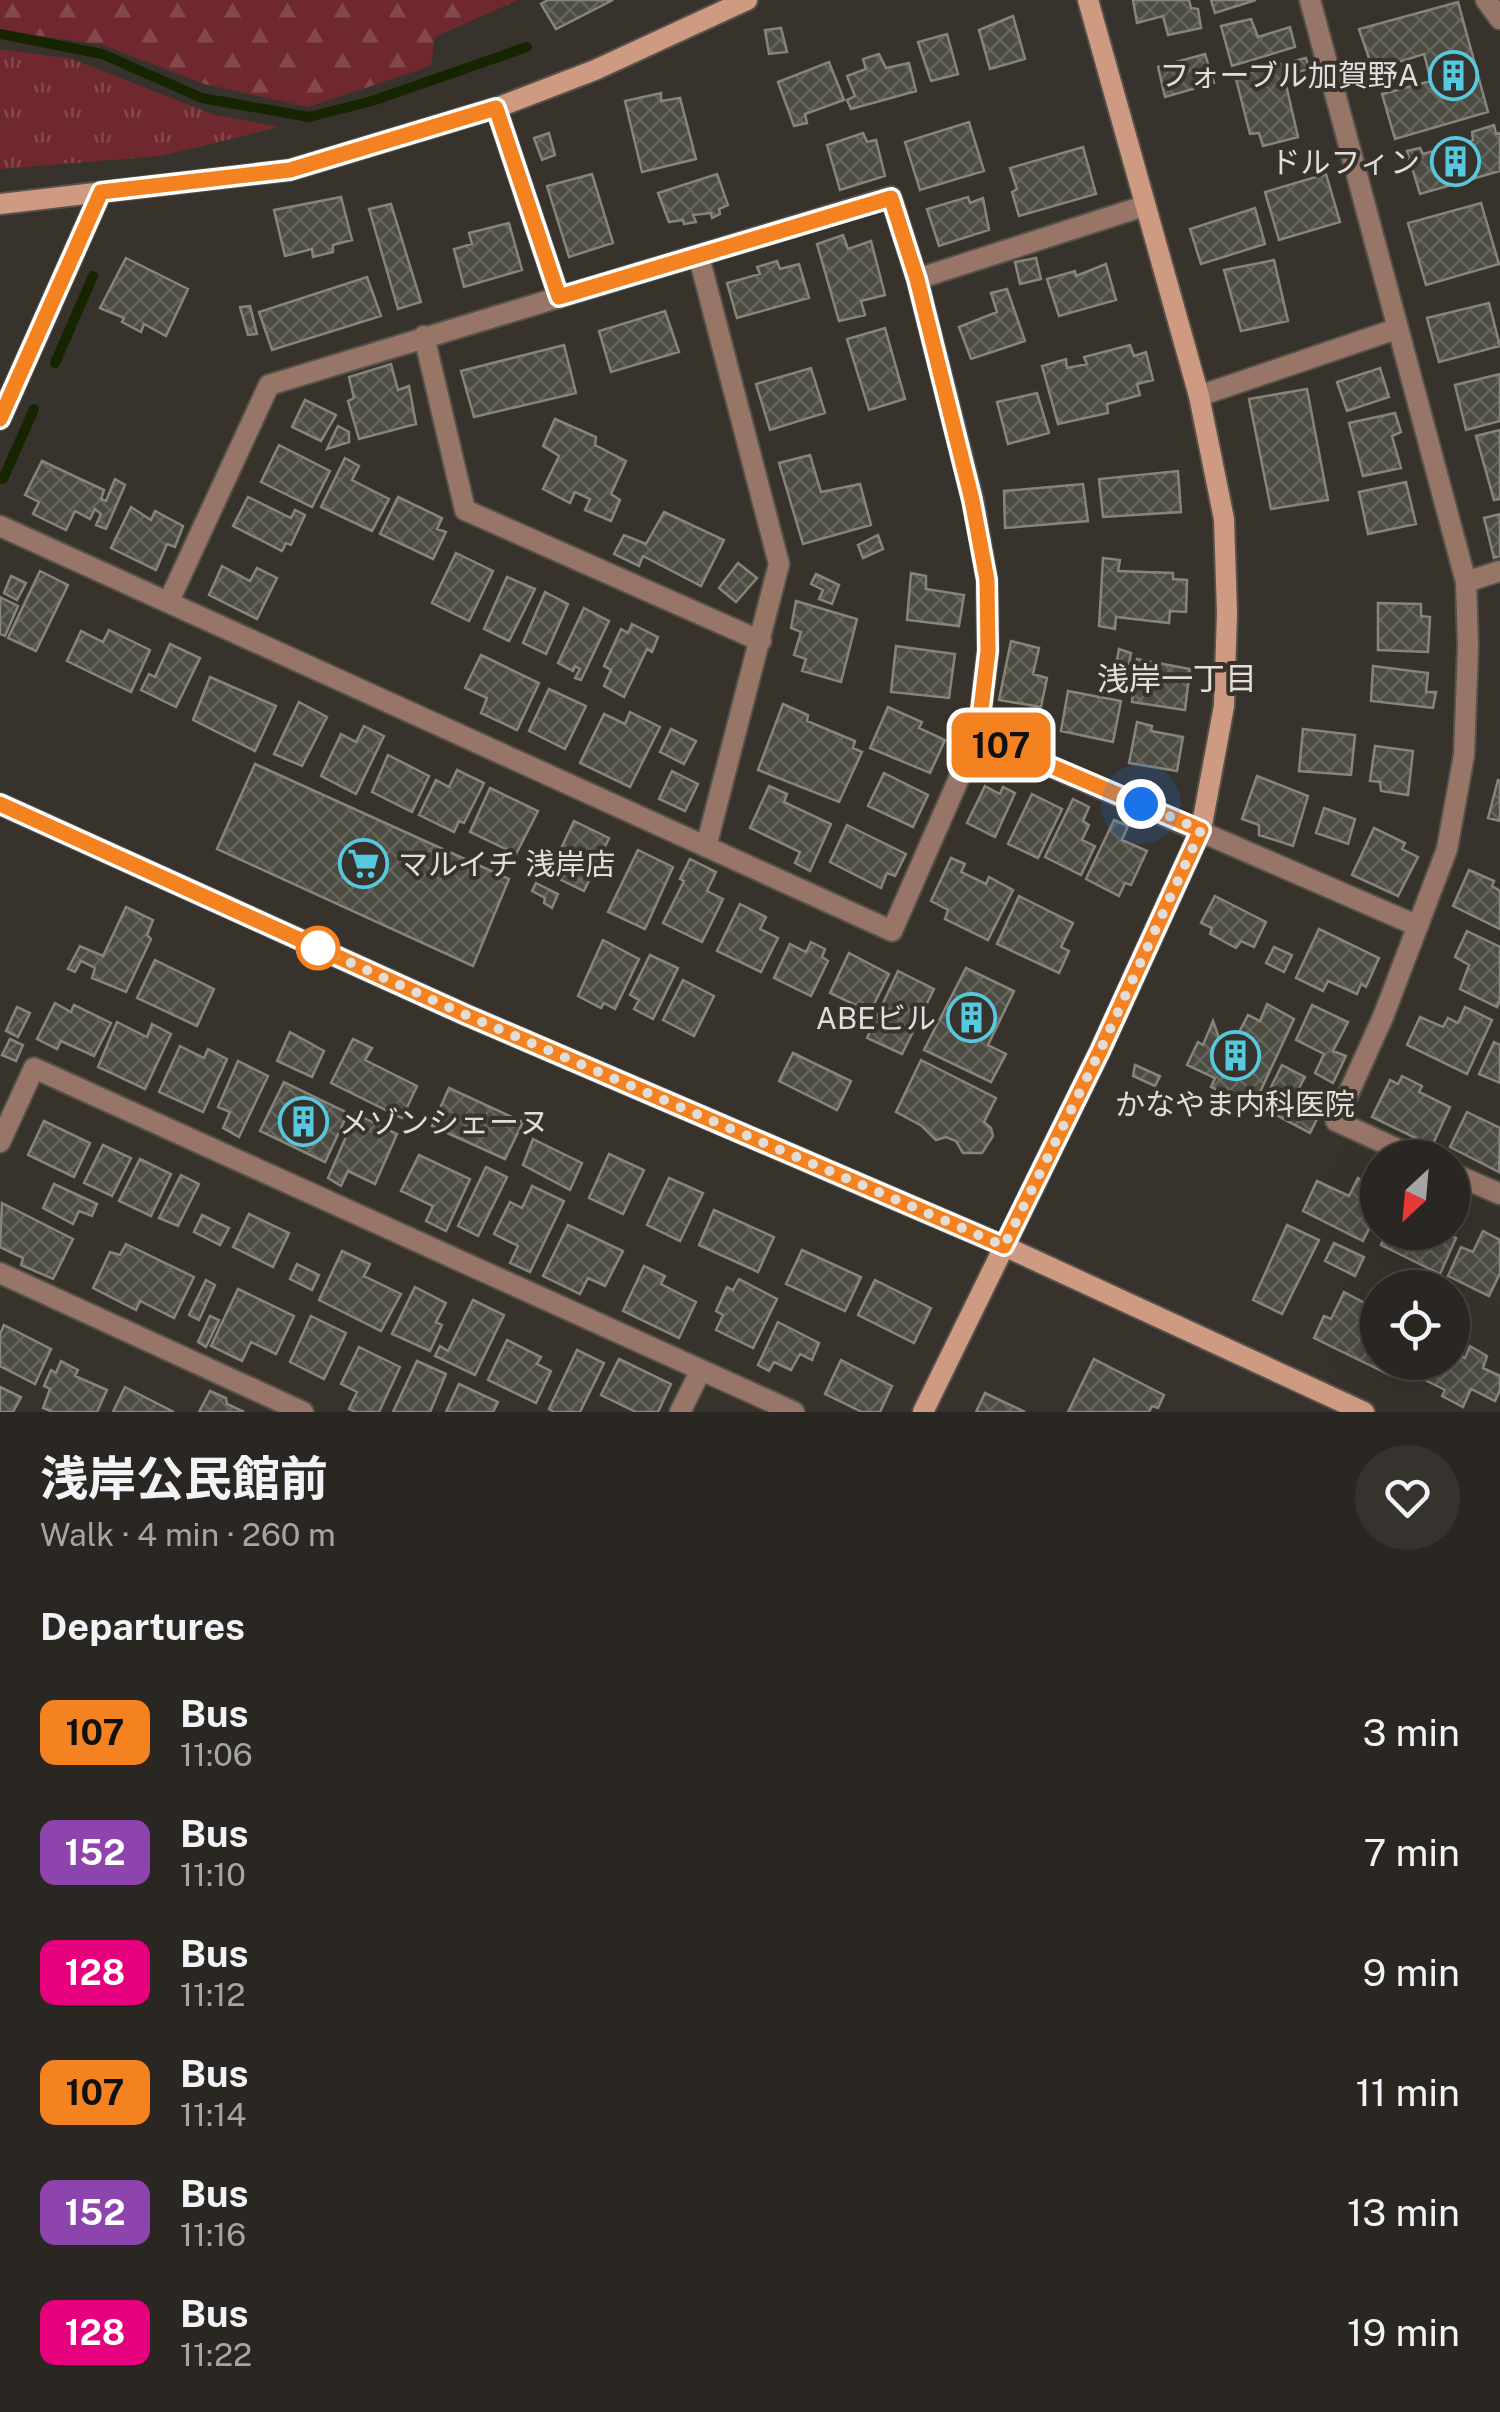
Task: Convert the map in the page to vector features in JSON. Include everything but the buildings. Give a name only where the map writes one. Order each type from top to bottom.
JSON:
[{"type":"street","points":[[0,204],[290,170],[496,108],[595,70],[747,0]]},
{"type":"street","points":[[923,1412],[1100,1051],[1201,830],[1224,706],[1227,613],[1224,519],[1199,396],[1088,0]]},
{"type":"street","points":[[1310,0],[1466,582],[1464,755],[1447,849],[1383,1018],[1336,1122],[1376,1140]]},
{"type":"street","points":[[1486,0],[1500,19]]},
{"type":"street","points":[[496,108],[559,297]]},
{"type":"street","points":[[0,419],[101,192]]},
{"type":"street","points":[[0,526],[892,931],[978,735],[988,651],[987,580],[972,500],[917,279],[891,198],[269,385],[169,601]]},
{"type":"street","points":[[917,279],[1144,206]]},
{"type":"street","points":[[698,257],[779,564],[706,847]]},
{"type":"street","points":[[1199,396],[1396,329]]},
{"type":"street","points":[[424,336],[465,510],[761,642]]},
{"type":"street","points":[[1466,582],[1500,570]]},
{"type":"street","points":[[978,735],[1418,926]]},
{"type":"street","points":[[0,804],[466,1015],[1004,1246],[1364,1412]]},
{"type":"street","points":[[0,1142],[34,1068],[794,1412]]},
{"type":"street","points":[[1470,1181],[1500,1194]]},
{"type":"street","points":[[0,1272],[300,1411]]},
{"type":"street","points":[[680,1412],[701,1370]]},
{"type":"green space","points":[[0,0],[518,0],[435,37],[431,66],[308,107],[204,84],[103,45],[0,30]]},
{"type":"green space","points":[[0,49],[72,59],[212,114],[279,127],[161,156],[0,169]]},
{"type":"waterway","points":[[0,34],[102,54],[202,98],[309,117],[372,101],[527,47]]},
{"type":"waterway","points":[[55,363],[93,276]]},
{"type":"waterway","points":[[3,479],[34,409]]},
{"type":"bus line","name":"107","points":[[0,419],[101,192],[290,170],[496,108],[559,297],[891,198],[917,279],[972,500],[987,580],[988,651],[978,735],[1201,830],[1100,1051],[1004,1246],[466,1015],[0,804]]},
{"type":"place","name":"フォーブル加賀野A","points":[[1454,75]]},
{"type":"place","name":"ドルフィン","points":[[1455,162]]},
{"type":"place","name":"マルイチ 浅岸店","points":[[363,864]]},
{"type":"place","name":"ABEビル","points":[[971,1018]]},
{"type":"place","name":"かなやま内科医院","points":[[1235,1055]]},
{"type":"place","name":"メゾンシェーヌ","points":[[304,1122]]},
{"type":"district","name":"浅岸一丁目","points":[[1177,678]]},
{"type":"route","points":[[318,948],[1004,1246],[1100,1051],[1201,830],[1141,804]]}]
